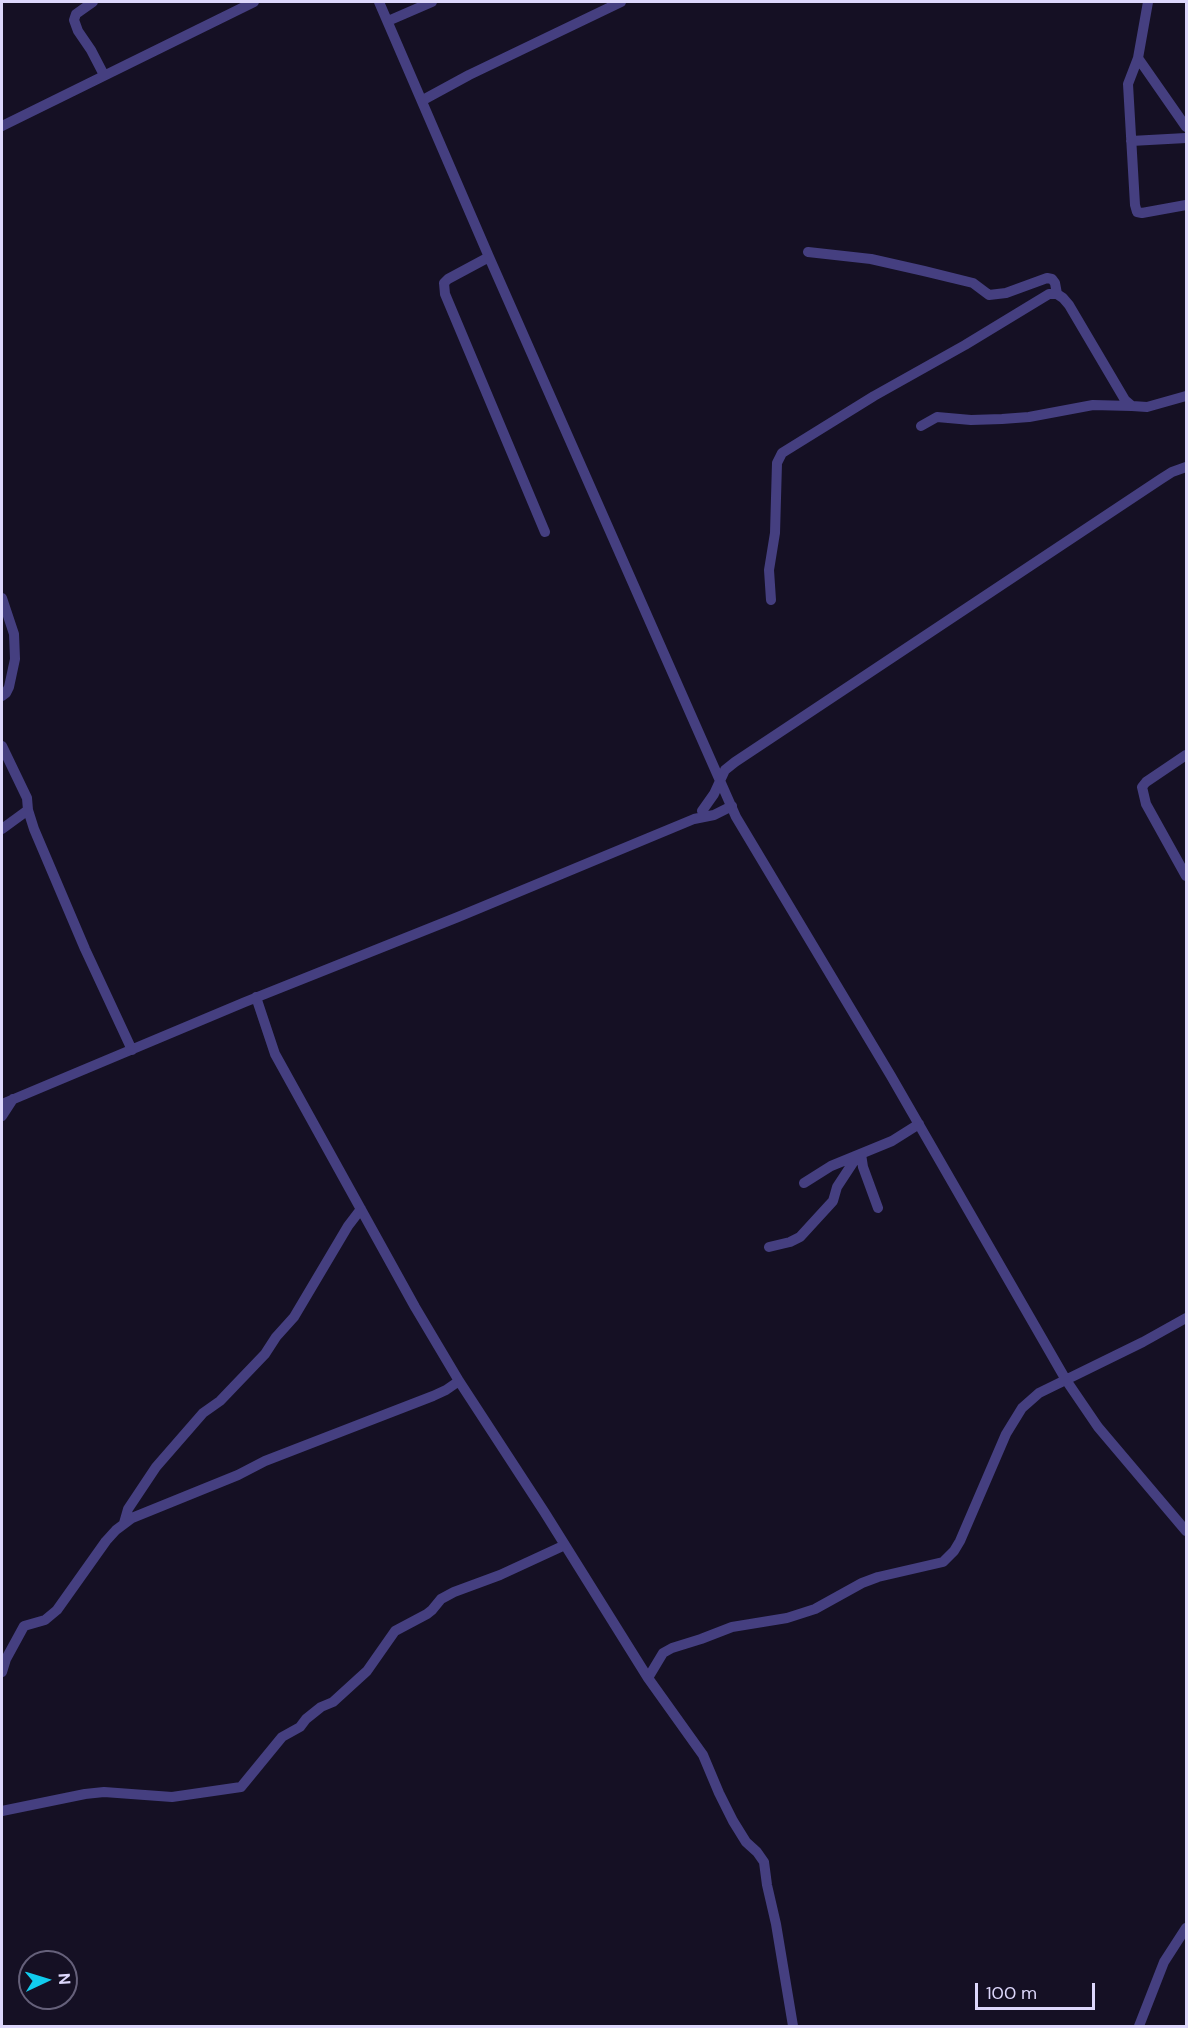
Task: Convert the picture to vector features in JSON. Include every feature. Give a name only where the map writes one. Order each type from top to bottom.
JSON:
[{"type":"street","points":[[93,2],[76,14],[74,20],[104,75]]},
{"type":"street","points":[[2,126],[254,2]]},
{"type":"street","points":[[379,2],[732,807],[919,1124],[1066,1380],[1098,1427],[1186,1531]]},
{"type":"street","points":[[388,21],[432,2]]},
{"type":"street","points":[[423,100],[469,75],[621,2]]},
{"type":"street","points":[[1148,2],[1138,58],[1128,84],[1137,212],[1186,205]]},
{"type":"street","points":[[1138,58],[1186,127]]},
{"type":"street","points":[[1131,141],[1186,138]]},
{"type":"street","points":[[808,252],[871,259],[924,270],[973,283],[989,295],[1006,293],[1047,278],[1052,279],[1055,283],[1057,294]]},
{"type":"street","points":[[489,257],[448,279],[444,283],[445,294],[545,532]]},
{"type":"street","points":[[771,600],[769,570],[775,533],[777,463],[782,453],[874,396],[1049,294],[1057,294],[1069,305],[1125,400],[1132,406]]},
{"type":"street","points":[[921,426],[938,417],[971,420],[1029,417],[1093,405],[1147,407],[1186,396]]},
{"type":"street","points":[[708,813],[724,770],[735,762],[1161,478],[1186,466]]},
{"type":"street","points":[[2,598],[14,634],[15,659],[9,687],[2,696]]},
{"type":"street","points":[[2,746],[27,798],[28,810],[85,949],[132,1050]]},
{"type":"street","points":[[1186,755],[1142,787],[1146,804],[1182,856],[1186,876]]},
{"type":"street","points":[[2,1104],[693,819],[732,807]]},
{"type":"street","points":[[708,813],[732,807]]},
{"type":"street","points":[[2,829],[28,810]]},
{"type":"street","points":[[256,998],[275,1054],[415,1307],[459,1381],[648,1678],[703,1755],[733,1821],[746,1842],[764,1862],[793,2026]]},
{"type":"street","points":[[2,1116],[13,1099]]},
{"type":"street","points":[[804,1183],[831,1166],[892,1141],[919,1124]]},
{"type":"street","points":[[860,1155],[878,1208]]},
{"type":"street","points":[[769,1247],[800,1237],[833,1201],[837,1187],[860,1155]]},
{"type":"street","points":[[124,1523],[128,1509],[156,1467],[203,1413],[220,1401],[265,1354],[276,1337],[294,1317],[348,1226],[361,1209]]},
{"type":"street","points":[[648,1678],[663,1653],[672,1648],[701,1640],[732,1627],[787,1618],[815,1609],[878,1576],[943,1562],[954,1551],[960,1540],[976,1508],[1006,1434],[1022,1408],[1039,1393],[1143,1342],[1186,1318]]},
{"type":"street","points":[[2,1672],[6,1659],[24,1626],[45,1620],[57,1610],[106,1541],[124,1523],[147,1510],[238,1475],[265,1461],[434,1396],[459,1381]]},
{"type":"street","points":[[2,1811],[104,1792],[172,1797],[240,1787],[282,1737],[300,1727],[321,1707],[333,1702],[367,1671],[395,1631],[432,1610],[441,1599],[454,1592],[500,1575],[565,1545]]},
{"type":"street","points":[[1139,2026],[1164,1962],[1186,1928]]}]
